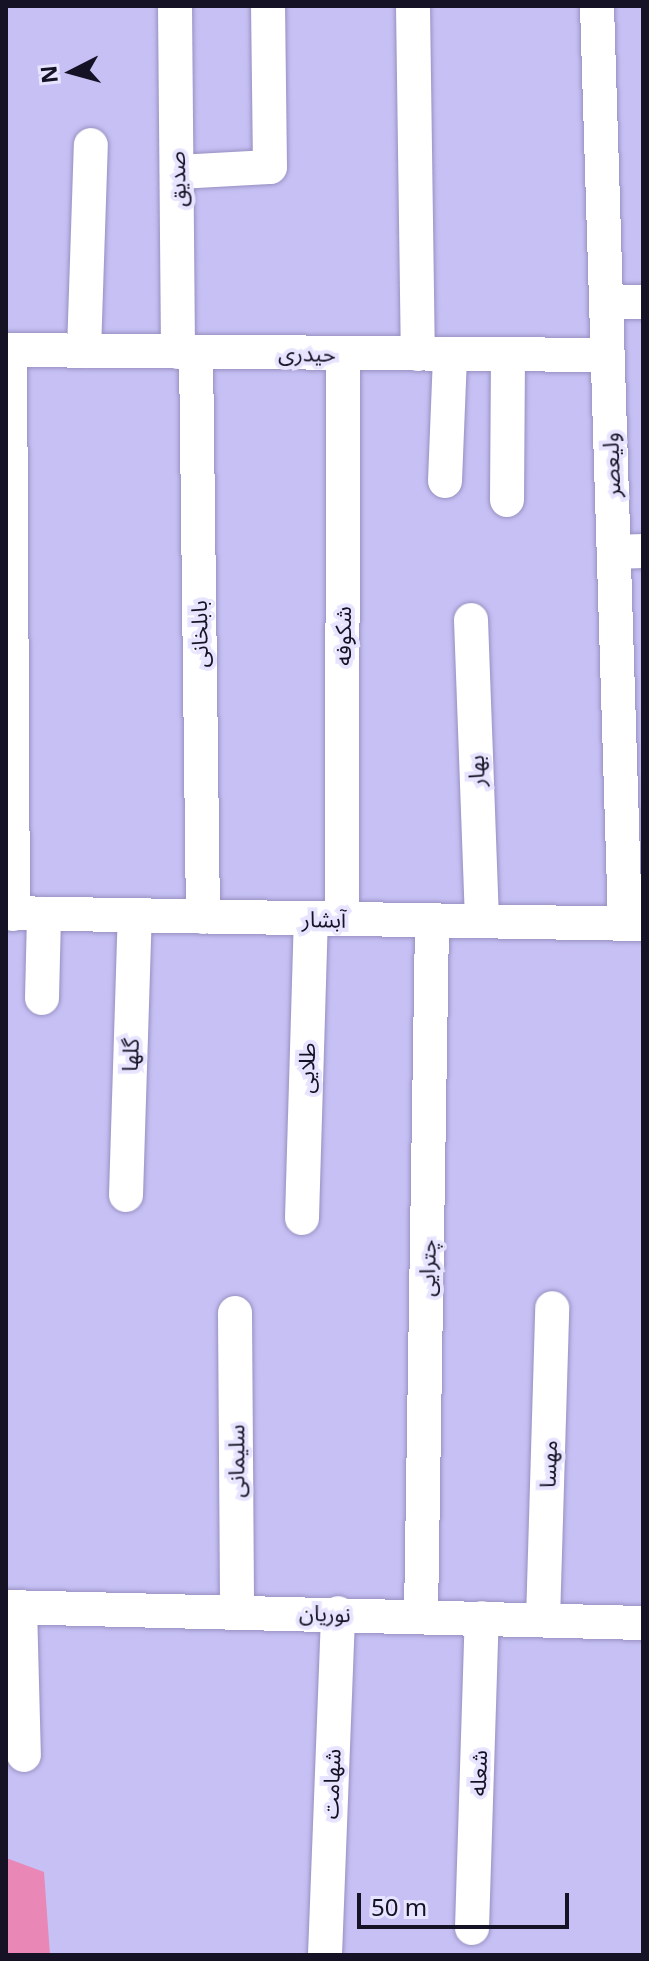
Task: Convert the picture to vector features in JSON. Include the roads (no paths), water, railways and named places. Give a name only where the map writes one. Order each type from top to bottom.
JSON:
[{"type":"street","name":"صدیق","points":[[175,6],[177,172],[187,352]]},
{"type":"street","points":[[177,172],[270,167],[268,6]]},
{"type":"street","points":[[413,6],[434,354],[445,481]]},
{"type":"street","name":"ولیعصر","points":[[597,6],[609,302],[608,355],[628,551],[634,924]]},
{"type":"street","points":[[84,351],[91,145]]},
{"type":"street","points":[[609,302],[643,302]]},
{"type":"street","points":[[8,350],[21,914],[42,998]]},
{"type":"street","name":"حیدری","points":[[8,350],[608,355]]},
{"type":"street","name":"بابلخانی","points":[[187,352],[203,917]]},
{"type":"street","name":"شکوفه","points":[[326,919],[343,353]]},
{"type":"street","points":[[507,500],[508,355]]},
{"type":"street","name":"بهار","points":[[471,620],[482,921]]},
{"type":"street","name":"آبشار","points":[[21,914],[634,924]]},
{"type":"street","name":"گلها","points":[[126,1195],[135,916]]},
{"type":"street","name":"طلایی","points":[[302,1218],[326,919]]},
{"type":"street","name":"چترایی","points":[[421,1616],[432,921]]},
{"type":"street","name":"مهسا","points":[[543,1620],[552,1308]]},
{"type":"street","name":"سلیمانی","points":[[235,1313],[237,1609]]},
{"type":"street","points":[[13,1607],[24,1755]]},
{"type":"street","name":"نوریان","points":[[13,1607],[237,1609],[643,1623]]},
{"type":"street","name":"شهامت","points":[[325,1955],[338,1613]]},
{"type":"street","name":"شعله","points":[[472,1928],[482,1618]]}]
